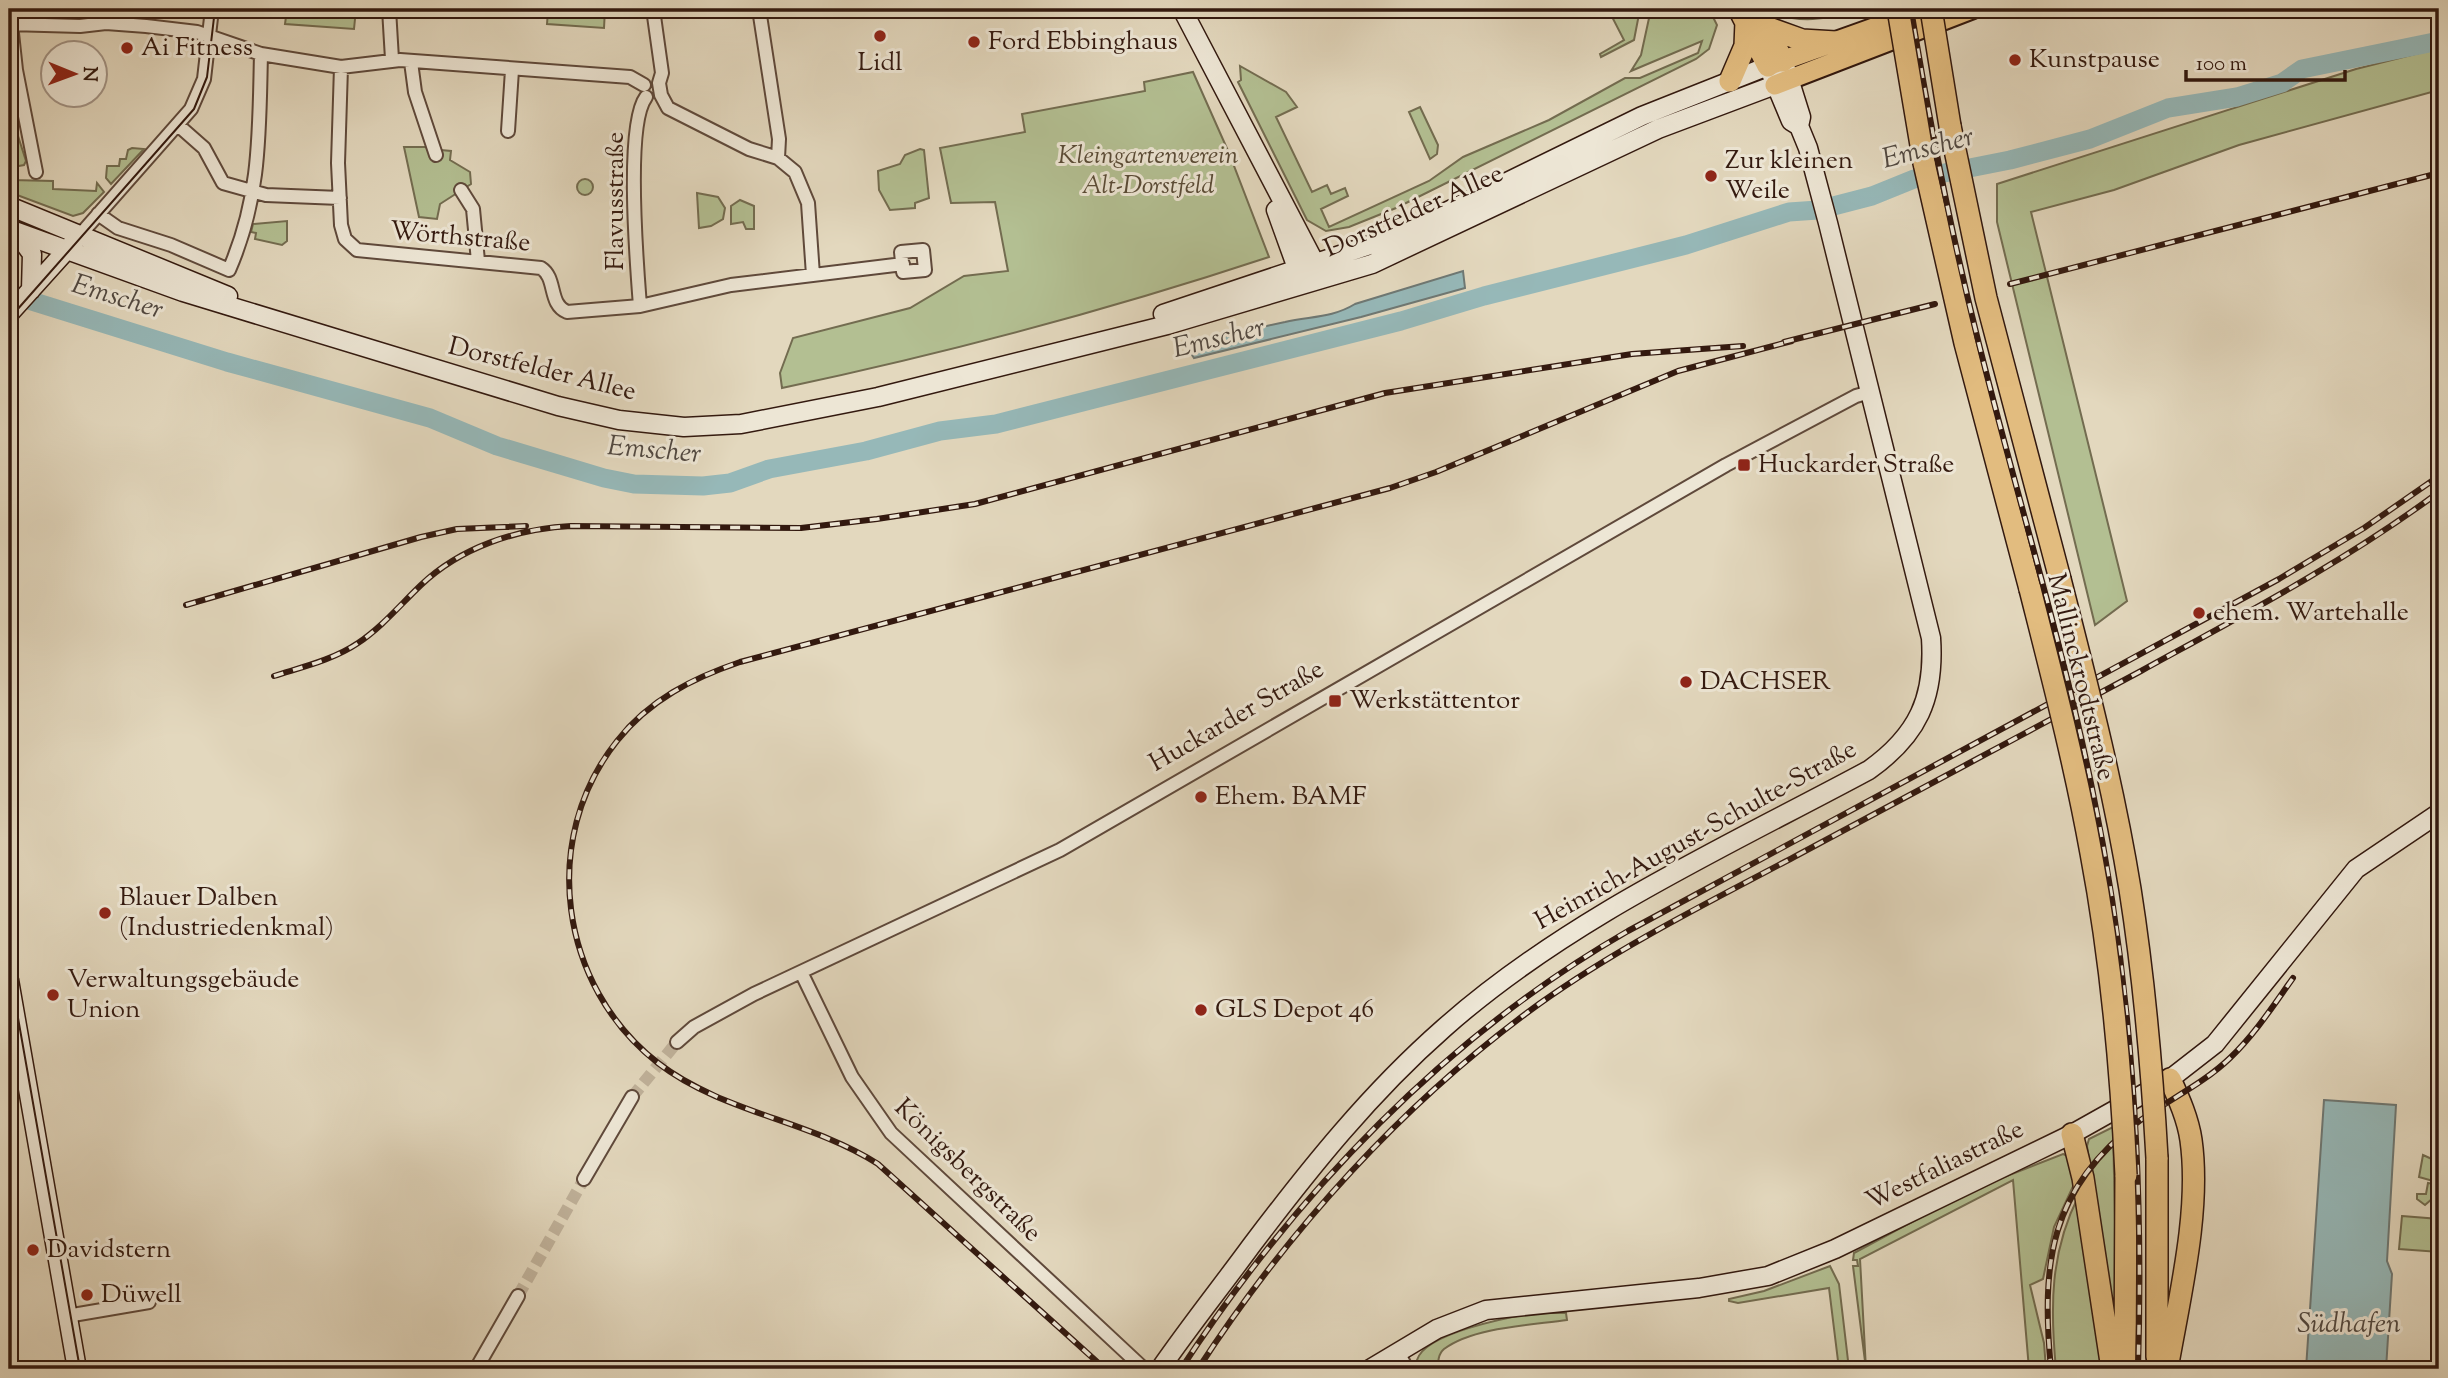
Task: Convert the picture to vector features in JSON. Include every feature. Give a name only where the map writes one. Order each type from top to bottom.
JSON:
[{"type":"highway","name":"Mallinckrodtstraße","points":[[1898,9],[1940,236],[2073,762],[2100,905],[2116,1023],[2126,1175],[2125,1369]]},
{"type":"highway","name":"Mallinckrodtstraße","points":[[1929,9],[1970,227],[2106,767],[2130,889],[2146,1006],[2157,1158],[2157,1369]]},
{"type":"highway","points":[[1752,16],[1802,40],[1836,42]]},
{"type":"highway","points":[[1752,16],[1779,73]]},
{"type":"highway","points":[[1730,81],[1745,46],[1752,16]]},
{"type":"highway","points":[[2167,1369],[2187,1239],[2193,1165],[2189,1126],[2170,1079]]},
{"type":"highway","points":[[2072,1134],[2083,1178],[2112,1369]]},
{"type":"main road","points":[[1182,9],[1262,167],[1274,183],[1316,265],[1313,284]]},
{"type":"main road","points":[[1779,73],[1836,42],[1929,9]]},
{"type":"main road","points":[[1779,73],[1972,9]]},
{"type":"main road","points":[[1779,73],[1791,121],[1799,126],[1816,175],[1870,392]]},
{"type":"main road","name":"Dorstfelder Allee","points":[[1045,356],[1316,265],[1429,223],[1601,135],[1730,81],[1779,73]]},
{"type":"main road","name":"Dorstfelder Allee","points":[[12,230],[183,292],[558,406],[619,420],[684,426],[741,424],[794,415],[1045,356],[1313,284],[1383,259],[1779,73]]},
{"type":"main road","points":[[1262,167],[1265,183],[1298,271],[1313,284]]},
{"type":"main road","name":"Dorstfelder Allee","points":[[9,206],[203,284],[279,319]]},
{"type":"main road","points":[[12,230],[28,246],[32,260],[31,290]]},
{"type":"main road","points":[[9,314],[80,235]]},
{"type":"main road","name":"Heinrich-August-Schulte-Straße","points":[[1160,1369],[1307,1170],[1367,1103],[1444,1027],[1564,938],[1644,890],[1868,770],[1889,756],[1905,737],[1920,716],[1929,692],[1933,669],[1931,638],[1870,392]]},
{"type":"main road","name":"Westfaliastraße","points":[[1378,1367],[1437,1329],[1486,1310],[1699,1288],[1768,1276],[1835,1250],[2072,1134],[2170,1079],[2193,1063],[2229,1028],[2356,869],[2382,848],[2439,813]]},
{"type":"main road","points":[[9,987],[77,1369]]},
{"type":"street","points":[[116,23],[118,9]]},
{"type":"street","points":[[80,235],[179,126],[191,109],[204,79],[212,9]]},
{"type":"street","points":[[389,9],[392,59]]},
{"type":"street","points":[[653,9],[662,73],[660,89]]},
{"type":"street","points":[[759,9],[779,139],[778,158]]},
{"type":"street","points":[[36,172],[10,24],[80,26],[116,23],[210,36],[261,54],[341,67],[392,59],[630,77],[645,91],[651,80],[660,89],[668,108],[749,149],[778,158],[795,172],[808,203],[813,275]]},
{"type":"street","points":[[98,214],[118,228],[171,245],[229,270],[241,242],[254,192],[259,143],[261,54]]},
{"type":"street","points":[[411,62],[415,92],[436,155]]},
{"type":"street","name":"Wörthstraße","points":[[341,67],[340,198],[344,237],[357,250],[543,269],[548,275],[556,303],[565,312],[640,306],[731,285],[903,264]]},
{"type":"street","points":[[508,131],[512,70]]},
{"type":"street","name":"Flavusstraße","points":[[640,306],[635,170],[639,112],[645,91]]},
{"type":"street","points":[[179,126],[204,148],[221,182],[254,192],[340,198]]},
{"type":"street","points":[[461,190],[473,209],[478,261]]},
{"type":"street","name":"Huckarder Straße","points":[[677,1042],[719,1011],[1049,856],[1726,465],[1856,396],[1870,392]]},
{"type":"street","name":"Königsbergstraße","points":[[801,972],[852,1077],[891,1133],[1141,1367]]},
{"type":"street","points":[[584,1179],[632,1097]]},
{"type":"street","points":[[476,1369],[518,1296]]},
{"type":"street","points":[[67,1316],[149,1302]]},
{"type":"street","points":[[1398,1352],[1407,1369]]},
{"type":"green space","points":[[287,9],[356,9],[354,29],[285,24]]},
{"type":"green space","points":[[605,9],[604,28],[547,24],[548,11]]},
{"type":"green space","points":[[1608,9],[1640,9],[1634,40],[1601,57],[1600,54],[1624,40]]},
{"type":"green space","points":[[1651,9],[1709,9],[1717,25],[1709,49],[1696,59],[1396,208],[1349,227],[1326,231],[1307,220],[1238,82],[1241,80],[1240,66],[1286,92],[1297,107],[1276,117],[1312,192],[1327,185],[1331,194],[1345,188],[1348,196],[1321,209],[1329,227],[1429,181],[1463,157],[1549,120],[1625,78],[1640,78],[1698,53],[1702,41],[1631,71],[1641,55]]},
{"type":"green space","points":[[1770,9],[1857,9],[1835,16],[1802,19],[1791,18]]},
{"type":"green space","points":[[2439,48],[2439,90],[2239,145],[2114,190],[2031,212],[2127,601],[2095,625],[1997,222],[1997,184],[2356,69]]},
{"type":"green space","name":"Kleingartenverein Alt-Dorstfeld","points":[[1193,72],[1229,153],[1269,257],[1149,295],[1027,329],[782,388],[780,373],[793,338],[910,308],[964,276],[1008,271],[995,202],[951,203],[940,148],[1025,132],[1022,114],[1145,91],[1144,82]]},
{"type":"green space","points":[[1420,107],[1438,145],[1437,154],[1430,159],[1409,112]]},
{"type":"green space","points":[[9,108],[26,161],[24,165],[13,167],[12,180],[53,181],[53,189],[96,191],[97,183],[104,192],[83,213],[73,216],[9,192]]},
{"type":"green space","points":[[404,147],[426,147],[431,155],[441,150],[451,151],[450,160],[470,172],[471,184],[440,204],[437,219],[419,217]]},
{"type":"green space","points":[[144,149],[111,184],[106,178],[107,166],[119,166],[120,159],[126,159],[128,150]]},
{"type":"green space","points":[[924,150],[929,198],[915,203],[915,208],[890,210],[879,190],[878,171],[900,164],[905,155]]},
{"type":"green space","points":[[582,179],[588,179],[593,187],[591,193],[582,195],[577,190],[577,184]]},
{"type":"green space","points":[[697,193],[718,197],[725,208],[723,219],[711,226],[699,228]]},
{"type":"green space","points":[[740,200],[754,206],[754,229],[746,229],[743,222],[731,224],[731,206]]},
{"type":"green space","points":[[287,221],[287,241],[282,245],[255,239],[256,233],[251,232],[253,224]]},
{"type":"green space","points":[[9,251],[15,253],[18,266],[9,285]]},
{"type":"green space","points":[[2113,1127],[2118,1363],[2087,1146],[2089,1139]]},
{"type":"green space","points":[[2063,1154],[2070,1157],[2076,1180],[2054,1227],[2043,1279],[2030,1285],[2044,1343],[2046,1369],[2029,1369],[2013,1180],[1860,1259],[1866,1369],[1853,1266],[1858,1266],[1857,1260],[1853,1260],[1854,1253],[1971,1190]]},
{"type":"green space","points":[[2423,1155],[2434,1160],[2433,1181],[2419,1177]]},
{"type":"green space","points":[[2428,1183],[2434,1184],[2433,1198],[2425,1205],[2417,1199],[2417,1194],[2426,1194]]},
{"type":"green space","points":[[2079,1195],[2106,1369],[2056,1369],[2054,1280],[2062,1238]]},
{"type":"green space","points":[[2402,1216],[2439,1219],[2439,1252],[2399,1249]]},
{"type":"green space","points":[[1830,1266],[1839,1284],[1849,1369],[1839,1369],[1829,1288],[1738,1303],[1729,1301],[1764,1291]]},
{"type":"green space","points":[[1535,1313],[1566,1313],[1567,1320],[1503,1328],[1471,1336],[1442,1351],[1438,1369],[1422,1369],[1417,1360],[1423,1350],[1451,1334]]},
{"type":"water","points":[[1463,271],[1465,288],[1194,358],[1192,355],[1196,354],[1194,348],[1191,348],[1193,344],[1273,324],[1330,314]]},
{"type":"water","name":"Südhafen","points":[[2324,1100],[2396,1105],[2387,1261],[2392,1274],[2386,1369],[2306,1369]]},
{"type":"waterway","name":"Emscher","points":[[9,294],[227,362],[430,418],[497,446],[604,478],[634,484],[703,486],[730,483],[769,469],[866,451],[940,431],[996,424],[1401,321],[1484,296],[1686,245],[1789,212],[1818,210],[1872,196],[1914,179],[2010,160],[2090,139],[2168,108],[2237,97],[2282,83],[2302,69],[2439,41]]},
{"type":"tunnel","points":[[632,1097],[677,1042]]},
{"type":"tunnel","points":[[518,1296],[584,1179]]},
{"type":"tram line","points":[[9,319],[194,109],[207,77],[215,9]]},
{"type":"tram line","points":[[9,967],[80,1369]]},
{"type":"railway","points":[[1911,9],[1958,255],[1991,393],[2080,731],[2106,860],[2126,1005],[2137,1150],[2138,1369]]},
{"type":"railway","points":[[2010,284],[2439,173]]},
{"type":"railway","points":[[1784,342],[1935,304]]},
{"type":"railway","points":[[1105,1369],[878,1164],[824,1137],[710,1094],[683,1080],[658,1063],[625,1031],[599,994],[581,953],[571,910],[570,866],[577,822],[592,780],[617,741],[643,714],[673,692],[705,675],[740,662],[1390,488],[1436,472],[1678,371],[1792,341]]},
{"type":"railway","points":[[274,676],[317,663],[348,649],[375,630],[421,585],[454,560],[490,542],[530,531],[571,526],[801,528],[877,519],[975,504],[1385,393],[1632,354],[1743,346]]},
{"type":"railway","points":[[1181,1369],[1273,1241],[1379,1123],[1437,1069],[1498,1019],[1562,973],[1628,931],[2279,579],[2364,528],[2439,476]]},
{"type":"railway","points":[[1198,1369],[1270,1267],[1352,1171],[1442,1082],[1539,1004],[1600,963],[1664,926],[2256,608],[2368,541],[2439,492]]},
{"type":"railway","points":[[186,605],[421,537],[457,529],[526,526]]},
{"type":"railway","points":[[2051,1369],[2048,1331],[2051,1263],[2057,1232],[2069,1202],[2085,1174],[2108,1148],[2138,1122],[2208,1076],[2230,1058],[2256,1030],[2293,978]]},
{"type":"place","name":"Lidl","points":[[880,36]]},
{"type":"place","name":"Ford Ebbinghaus","points":[[974,42]]},
{"type":"place","name":"Ai Fitness","points":[[127,48]]},
{"type":"place","name":"Kunstpause","points":[[2015,60]]},
{"type":"place","name":"Zur kleinen Weile","points":[[1711,176]]},
{"type":"place","name":"Huckarder Straße","points":[[1744,465]]},
{"type":"place","name":"ehem. Wartehalle","points":[[2199,613]]},
{"type":"place","name":"DACHSER","points":[[1686,682]]},
{"type":"place","name":"Werkstättentor","points":[[1335,701]]},
{"type":"place","name":"Ehem. BAMF","points":[[1201,797]]},
{"type":"place","name":"Blauer Dalben (Industriedenkmal)","points":[[105,913]]},
{"type":"place","name":"Verwaltungsgebäude Union","points":[[53,995]]},
{"type":"place","name":"GLS Depot 46","points":[[1201,1010]]},
{"type":"place","name":"Davidstern","points":[[33,1250]]},
{"type":"place","name":"Düwell","points":[[87,1295]]}]
